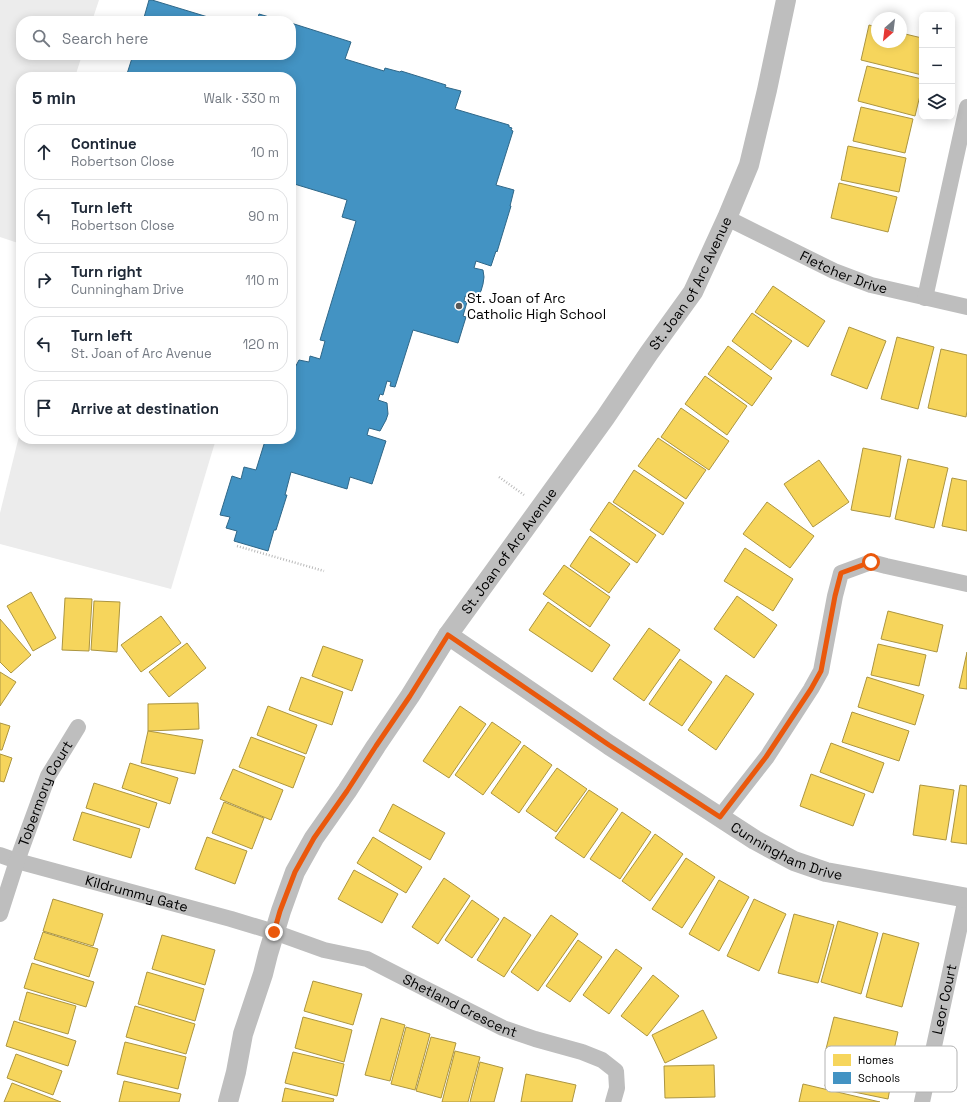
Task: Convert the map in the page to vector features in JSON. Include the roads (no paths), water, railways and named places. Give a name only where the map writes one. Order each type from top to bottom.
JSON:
[{"type":"street","name":"St. Joan of Arc Avenue","points":[[228,1102],[236,1072],[243,1034],[263,974],[280,911],[295,872],[314,838],[410,696],[448,635],[606,418],[649,353],[693,292],[727,218],[749,165],[786,0]]},
{"type":"street","points":[[925,298],[967,107]]},
{"type":"street","name":"Fletcher Drive","points":[[727,218],[834,271],[871,285],[967,307]]},
{"type":"street","points":[[720,817],[766,757],[811,689],[821,671],[835,596],[841,573],[871,562],[900,570],[967,584]]},
{"type":"street","name":"Cunningham Drive","points":[[448,635],[609,745],[755,840],[794,861],[826,872],[967,898]]},
{"type":"street","name":"Tobermory Court","points":[[0,914],[17,861],[48,776],[78,727]]},
{"type":"street","name":"Kildrummy Gate","points":[[0,855],[274,932]]},
{"type":"street","name":"Leor Court","points":[[934,1046],[967,898]]},
{"type":"street","name":"Shetland Crescent","points":[[274,932],[324,950],[366,960],[503,1028],[534,1039],[582,1052],[602,1060],[616,1071],[617,1088],[614,1102]]},
{"type":"street","name":"Leor Court","points":[[922,1102],[924,1092]]},
{"type":"place","name":"St. Joan of Arc Catholic High School","points":[[459,306]]}]
